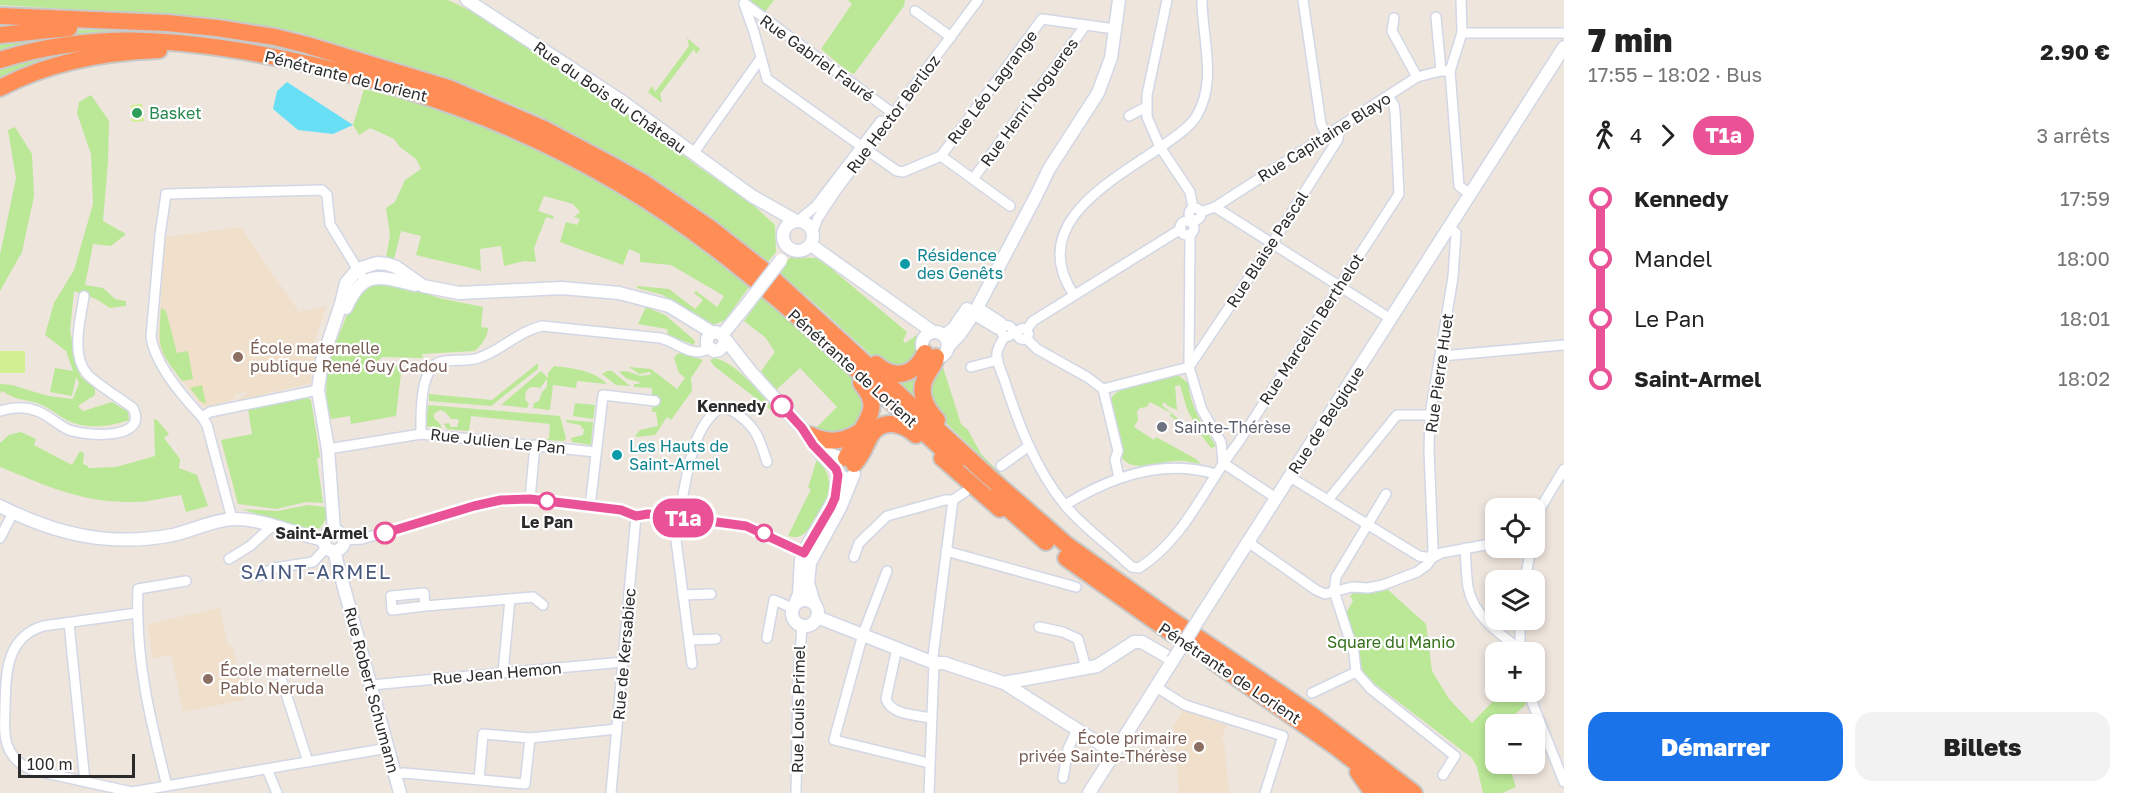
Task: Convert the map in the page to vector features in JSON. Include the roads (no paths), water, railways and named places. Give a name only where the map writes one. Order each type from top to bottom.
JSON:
[{"type":"highway","points":[[0,16],[134,21],[217,28],[275,37],[318,48]]},
{"type":"highway","points":[[0,34],[64,28],[125,27],[191,32],[318,48]]},
{"type":"highway","points":[[0,60],[62,45],[137,39],[196,43],[253,52]]},
{"type":"highway","name":"Pénétrante de Lorient","points":[[318,48],[451,89],[544,129],[644,183],[710,228],[762,269],[1056,536],[1097,567],[1312,715],[1414,793]]},
{"type":"highway","points":[[0,88],[65,63],[124,51],[171,49],[253,52]]},
{"type":"highway","name":"Pénétrante de Lorient","points":[[253,52],[376,80],[476,113],[539,140],[605,175],[669,216],[722,253],[803,321],[1060,554],[1163,628],[1286,711],[1395,793]]},
{"type":"highway","points":[[722,253],[869,393],[872,403],[868,422],[861,431],[845,466]]},
{"type":"highway","points":[[762,269],[818,311],[888,373],[894,375],[908,373],[918,365],[935,344]]},
{"type":"highway","points":[[935,344],[922,386],[924,400],[932,415],[1056,536]]},
{"type":"highway","points":[[845,466],[862,455],[870,436],[876,430],[889,424],[900,424],[910,430],[1018,524],[1060,554]]},
{"type":"highway","points":[[806,431],[826,441],[840,441],[861,431]]},
{"type":"highway","points":[[1286,711],[1357,771],[1373,793]]},
{"type":"highway","points":[[1312,715],[1352,740],[1424,793]]},
{"type":"street","name":"Rue du Bois du Château","points":[[467,0],[623,102],[752,196],[798,220]]},
{"type":"street","name":"Rue Hector Berlioz","points":[[798,220],[816,207],[864,148],[948,35],[971,0]]},
{"type":"street","name":"Rue Hector Berlioz","points":[[948,35],[978,0]]},
{"type":"street","points":[[1111,0],[1115,24]]},
{"type":"street","points":[[935,344],[960,334],[976,311],[1048,169],[1098,93],[1111,58],[1119,0]]},
{"type":"street","points":[[1167,0],[1146,117],[1160,147],[1190,192],[1189,367],[1202,410],[1221,442],[1222,463],[1276,498]]},
{"type":"street","points":[[1074,295],[1063,276],[1060,260],[1063,237],[1069,223],[1095,192],[1187,127],[1200,108],[1208,78],[1202,0]]},
{"type":"street","points":[[1303,0],[1321,124],[1326,134]]},
{"type":"street","points":[[1446,71],[1462,33],[1461,0]]},
{"type":"street","points":[[743,2],[767,79],[897,171],[903,171],[941,156],[1010,206]]},
{"type":"street","name":"Rue Gabriel Fauré","points":[[743,2],[891,112]]},
{"type":"street","points":[[915,11],[948,35]]},
{"type":"street","points":[[1436,17],[1446,71],[1459,186],[1470,194]]},
{"type":"street","points":[[1394,18],[1392,31],[1417,77]]},
{"type":"street","name":"Rue Léo Lagrange","points":[[941,156],[1041,19],[1085,26],[1115,24]]},
{"type":"street","name":"Rue Henri Nogueres","points":[[973,179],[1085,26]]},
{"type":"street","points":[[1462,33],[1564,33]]},
{"type":"street","name":"Rue de Belgique","points":[[1089,793],[1564,47]]},
{"type":"street","points":[[693,154],[761,58]]},
{"type":"street","name":"Rue Capitaine Blayo","points":[[1014,332],[1215,207],[1417,77],[1446,71]]},
{"type":"street","name":"Rue Marcelin Berthelot","points":[[1065,505],[1132,567],[1139,568],[1175,537],[1399,194],[1395,112],[1394,105],[1388,97]]},
{"type":"street","points":[[1129,116],[1146,107]]},
{"type":"street","name":"Rue Blaise Pascal","points":[[1189,367],[1273,242],[1338,139],[1339,133],[1336,129]]},
{"type":"street","name":"Rue Hector Berlioz","points":[[813,231],[818,218],[864,148]]},
{"type":"street","points":[[232,519],[207,425],[153,350],[152,328],[166,194],[322,190],[327,195],[330,224],[365,282]]},
{"type":"street","name":"Rue du Bois du Château","points":[[752,196],[783,233]]},
{"type":"street","points":[[1215,207],[1390,319]]},
{"type":"street","points":[[798,220],[808,224],[813,231],[811,245],[800,252],[788,248],[784,241],[783,233],[788,225],[798,220]]},
{"type":"street","name":"Rue Pierre Huet","points":[[1432,558],[1430,415],[1453,277],[1456,233],[1449,227]]},
{"type":"street","points":[[811,245],[875,292],[911,326],[935,344]]},
{"type":"street","points":[[421,434],[425,380],[429,369],[439,363],[480,358],[531,328],[542,326],[660,338],[691,352],[705,351],[748,303],[788,248]]},
{"type":"street","points":[[334,530],[328,449],[318,390],[322,361],[346,283],[357,269],[377,263],[396,267],[423,286]]},
{"type":"street","points":[[935,344],[963,317],[995,273]]},
{"type":"street","points":[[322,361],[352,295],[365,282],[378,277],[441,291],[476,294],[569,288],[619,292],[669,306],[715,341],[751,372],[806,431],[845,466]]},
{"type":"street","points":[[0,411],[21,407],[38,411],[69,429],[99,436],[123,431],[132,426],[135,418],[133,408],[87,374],[82,363],[79,336],[84,296]]},
{"type":"street","points":[[976,311],[997,329],[1014,332],[1036,349],[1087,377],[1103,389],[1118,451],[1115,459],[1119,478]]},
{"type":"street","points":[[1014,332],[999,346],[998,360],[1018,421],[1029,446],[1065,505],[1087,491],[1119,478],[1167,468],[1190,468],[1216,474]]},
{"type":"street","points":[[1441,356],[1564,345]]},
{"type":"street","points":[[971,367],[998,360]]},
{"type":"street","points":[[1103,389],[1189,367]]},
{"type":"street","points":[[202,417],[210,412],[318,390]]},
{"type":"street","points":[[590,507],[603,395],[655,401]]},
{"type":"street","points":[[692,664],[676,517],[697,438],[717,410],[722,407],[729,408],[757,431],[767,462]]},
{"type":"street","points":[[1328,500],[1397,416],[1430,415]]},
{"type":"street","name":"Rue Julien Le Pan","points":[[328,449],[421,434],[596,452]]},
{"type":"street","points":[[530,499],[535,445]]},
{"type":"street","points":[[1001,466],[1029,446]]},
{"type":"street","points":[[845,466],[840,508],[810,563],[808,583],[818,609],[817,617],[810,625],[802,626],[792,617],[799,594],[800,567],[804,553],[831,507],[845,466]]},
{"type":"street","points":[[1545,500],[1564,469]]},
{"type":"street","points":[[1290,477],[1419,556],[1432,558]]},
{"type":"street","points":[[854,557],[859,543],[887,516],[945,500],[953,500],[965,492]]},
{"type":"street","points":[[1386,494],[1336,577],[1334,591],[1354,653],[1356,672],[1371,689],[1455,756],[1443,776]]},
{"type":"street","points":[[345,540],[362,539],[501,500],[530,499],[621,510],[636,516],[648,514],[746,526],[804,553]]},
{"type":"street","points":[[929,793],[933,656],[953,500]]},
{"type":"street","points":[[0,506],[12,513],[67,532],[111,541],[139,541],[232,519],[272,526],[328,546],[342,548],[345,540]]},
{"type":"street","points":[[0,538],[12,513]]},
{"type":"street","name":"Rue de Kersabiec","points":[[611,793],[636,516]]},
{"type":"street","points":[[229,559],[250,546],[272,526]]},
{"type":"street","points":[[259,576],[274,568],[313,562],[328,546],[328,532],[334,530],[341,533],[345,540]]},
{"type":"street","points":[[1248,542],[1324,594],[1352,587],[1368,588],[1383,585],[1417,572],[1432,558],[1441,554],[1485,545]]},
{"type":"street","name":"Rue Robert Schumann","points":[[328,546],[371,685],[400,793]]},
{"type":"street","points":[[1465,548],[1471,597],[1484,619],[1509,642]]},
{"type":"street","points":[[946,551],[1076,587]]},
{"type":"street","points":[[887,571],[863,634],[834,740],[929,764]]},
{"type":"street","points":[[167,786],[145,696],[137,613],[138,589],[186,581]]},
{"type":"street","points":[[683,595],[711,594]]},
{"type":"street","points":[[425,606],[533,597],[543,605]]},
{"type":"street","points":[[503,672],[510,599]]},
{"type":"street","points":[[794,606],[804,599],[814,603]]},
{"type":"street","name":"Rue Louis Primel","points":[[767,638],[774,600],[794,606]]},
{"type":"street","points":[[137,613],[38,628],[25,635],[15,647],[6,671],[5,736],[11,753],[23,766],[32,770],[132,792],[388,748]]},
{"type":"street","points":[[817,617],[934,663],[944,663],[1004,683],[1114,753]]},
{"type":"street","points":[[69,623],[85,782]]},
{"type":"street","name":"Rue Louis Primel","points":[[796,793],[798,681],[802,626]]},
{"type":"street","points":[[1039,627],[1063,632],[1078,639],[1086,668]]},
{"type":"street","points":[[689,640],[716,639]]},
{"type":"street","points":[[1004,683],[1097,666],[1134,642],[1142,642],[1173,660]]},
{"type":"street","points":[[897,648],[886,699],[888,705],[893,710],[931,718]]},
{"type":"street","name":"Rue Jean Hemon","points":[[371,685],[623,662]]},
{"type":"street","points":[[1312,693],[1356,672]]},
{"type":"street","points":[[282,681],[308,762]]},
{"type":"street","points":[[1156,687],[1185,705],[1283,736],[1265,793]]},
{"type":"street","points":[[1532,702],[1564,782]]},
{"type":"street","points":[[479,780],[483,734],[530,738],[617,729]]},
{"type":"street","points":[[1063,778],[1068,749],[1077,730]]},
{"type":"street","points":[[395,775],[404,773],[479,780],[525,789],[530,738]]},
{"type":"street","points":[[267,769],[277,793]]},
{"type":"water","points":[[287,82],[353,125],[333,134],[298,130],[273,109],[277,91]]},
{"type":"place","name":"Basket","points":[[137,113]]},
{"type":"place","name":"Résidence des Genêts","points":[[905,264]]},
{"type":"place","name":"École maternelle publique René Guy Cadou","points":[[238,357]]},
{"type":"place","name":"Kennedy","points":[[782,406]]},
{"type":"place","name":"Sainte-Thérèse","points":[[1162,427]]},
{"type":"place","name":"Les Hauts de Saint-Armel","points":[[617,455]]},
{"type":"place","name":"Le Pan","points":[[547,501]]},
{"type":"place","name":"Saint-Armel","points":[[385,533]]},
{"type":"place","name":"École maternelle Pablo Neruda","points":[[208,679]]},
{"type":"place","name":"École primaire privée Sainte-Thérèse","points":[[1199,747]]},
{"type":"district","name":"SAINT-ARMEL","points":[[316,572]]},
{"type":"park label","name":"Square du Manio","points":[[1391,642]]}]
